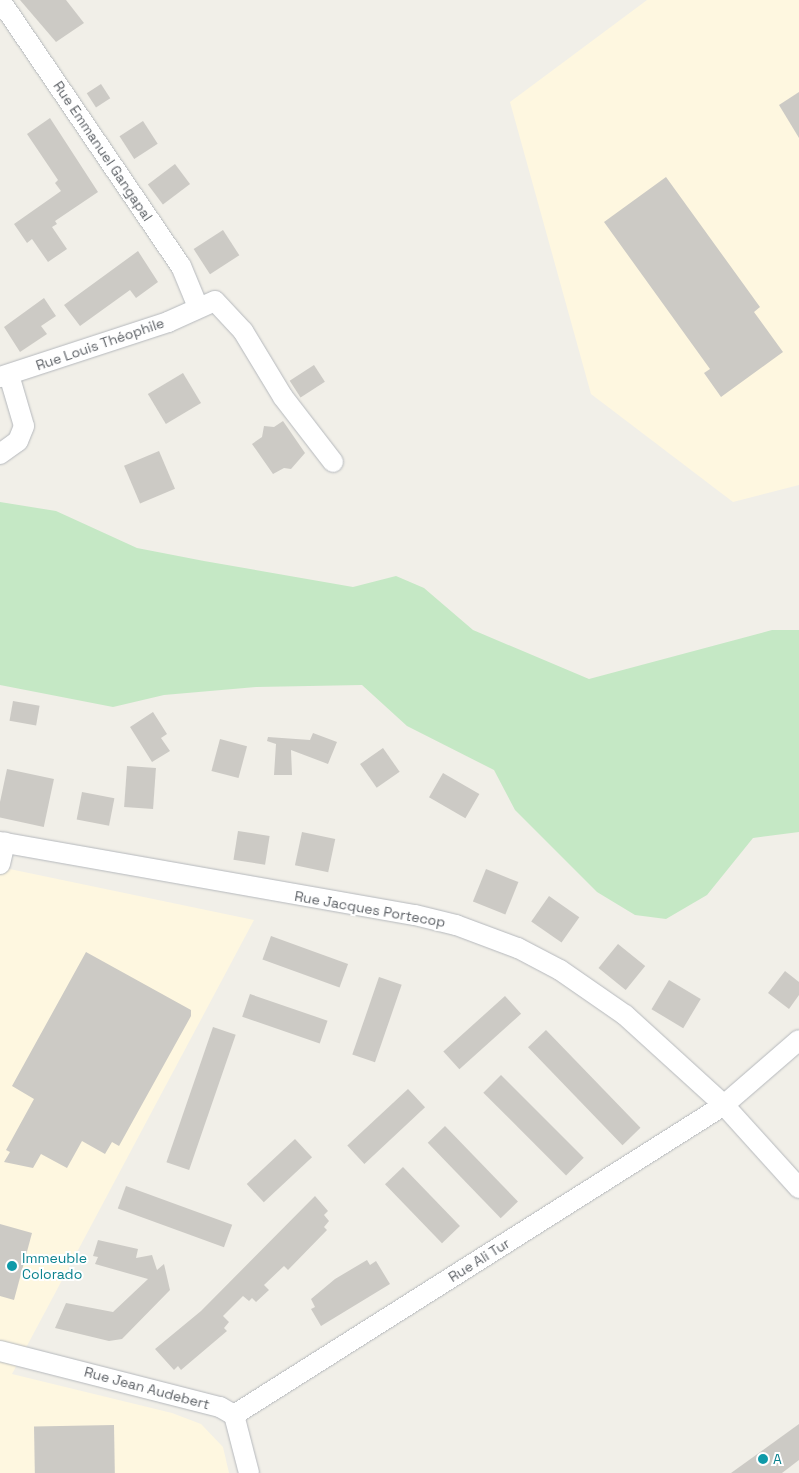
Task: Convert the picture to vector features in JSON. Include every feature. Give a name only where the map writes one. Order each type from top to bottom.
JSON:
[{"type":"street","name":"Rue Emmanuel Gangapal","points":[[0,0],[181,266],[198,307]]},
{"type":"street","points":[[198,307],[215,301],[243,330],[282,397],[334,462]]},
{"type":"street","name":"Rue Louis Théophile","points":[[5,376],[168,322],[198,307]]},
{"type":"street","points":[[0,454],[18,441],[24,426],[5,376]]},
{"type":"street","points":[[0,864],[2,843]]},
{"type":"street","name":"Rue Jacques Portecop","points":[[2,843],[456,926],[518,948],[590,989],[663,1048],[724,1105],[799,1188]]},
{"type":"street","name":"Rue Ali Tur","points":[[234,1415],[724,1105],[799,1040]]},
{"type":"street","name":"Rue Jean Audebert","points":[[0,1351],[201,1400],[234,1415]]},
{"type":"street","points":[[234,1415],[249,1473]]},
{"type":"shaded area","points":[[647,0],[799,0],[799,485],[733,502],[591,394],[510,102]]},
{"type":"shaded area","points":[[0,867],[254,920],[12,1374],[172,1413],[201,1424],[223,1447],[229,1473],[0,1473]]},
{"type":"green space","points":[[0,502],[56,511],[137,548],[204,561],[353,587],[396,576],[424,588],[473,630],[589,679],[772,630],[799,630],[799,832],[753,838],[707,895],[666,919],[635,915],[597,892],[515,810],[494,770],[407,726],[362,685],[256,687],[164,695],[113,707],[0,685]]},
{"type":"building","points":[[20,0],[66,0],[84,23],[56,42]]},
{"type":"building","points":[[101,84],[110,98],[96,108],[87,93]]},
{"type":"building","points":[[799,92],[799,138],[779,105]]},
{"type":"building","points":[[50,118],[98,192],[55,221],[57,224],[52,227],[67,249],[48,262],[32,239],[27,243],[14,224],[61,191],[55,183],[58,180],[27,134]]},
{"type":"building","points":[[143,121],[158,144],[134,159],[120,136]]},
{"type":"building","points":[[175,164],[190,184],[163,204],[148,184]]},
{"type":"building","points":[[666,177],[760,307],[754,312],[783,352],[721,397],[704,373],[710,369],[604,222]]},
{"type":"building","points":[[223,230],[239,255],[210,274],[194,249]]},
{"type":"building","points":[[138,251],[158,282],[136,298],[130,290],[80,326],[64,305]]},
{"type":"building","points":[[44,298],[56,316],[41,326],[47,334],[20,352],[4,327]]},
{"type":"building","points":[[314,365],[325,382],[301,398],[290,381]]},
{"type":"building","points":[[183,373],[201,403],[166,424],[148,394]]},
{"type":"building","points":[[283,421],[305,453],[291,469],[284,468],[273,474],[252,444],[262,437],[264,426],[274,427]]},
{"type":"building","points":[[159,451],[175,489],[140,504],[124,466]]},
{"type":"building","points":[[13,701],[40,706],[36,725],[10,721]]},
{"type":"building","points":[[153,712],[167,734],[161,738],[170,751],[152,762],[130,727]]},
{"type":"building","points":[[313,733],[337,742],[328,764],[291,750],[292,775],[274,775],[276,744],[267,741],[268,737],[310,740]]},
{"type":"building","points":[[220,739],[247,746],[239,778],[211,771]]},
{"type":"building","points":[[383,748],[400,772],[377,788],[360,764]]},
{"type":"building","points":[[127,766],[156,768],[153,809],[124,807]]},
{"type":"building","points":[[7,769],[54,779],[44,827],[0,818],[0,802]]},
{"type":"building","points":[[443,773],[479,794],[465,818],[429,797]]},
{"type":"building","points":[[82,792],[114,798],[109,826],[77,819]]},
{"type":"building","points":[[238,831],[270,836],[265,865],[233,860]]},
{"type":"building","points":[[302,832],[335,839],[328,872],[295,865]]},
{"type":"building","points":[[486,869],[518,882],[505,915],[473,901]]},
{"type":"building","points":[[549,896],[579,917],[562,943],[531,921]]},
{"type":"building","points":[[271,936],[348,964],[340,988],[262,959]]},
{"type":"building","points":[[618,944],[645,966],[626,990],[598,968]]},
{"type":"building","points":[[86,952],[191,1010],[191,1016],[119,1146],[112,1142],[105,1154],[82,1141],[67,1168],[41,1154],[33,1168],[4,1162],[10,1152],[6,1150],[34,1099],[12,1086]]},
{"type":"building","points":[[785,971],[799,982],[799,995],[789,1009],[768,993]]},
{"type":"building","points":[[379,977],[402,985],[375,1062],[352,1055]]},
{"type":"building","points":[[669,980],[701,999],[683,1028],[651,1009]]},
{"type":"building","points":[[250,994],[328,1021],[320,1043],[242,1017]]},
{"type":"building","points":[[505,996],[521,1014],[459,1069],[443,1052]]},
{"type":"building","points":[[213,1027],[236,1035],[189,1170],[166,1162]]},
{"type":"building","points":[[546,1030],[640,1128],[622,1145],[528,1047]]},
{"type":"building","points":[[501,1075],[584,1158],[566,1175],[483,1093]]},
{"type":"building","points":[[408,1089],[425,1107],[364,1164],[347,1146]]},
{"type":"building","points":[[445,1126],[518,1202],[501,1218],[428,1143]]},
{"type":"building","points":[[295,1139],[312,1157],[264,1202],[247,1184]]},
{"type":"building","points":[[403,1167],[460,1226],[442,1243],[385,1184]]},
{"type":"building","points":[[126,1186],[232,1225],[224,1247],[118,1209]]},
{"type":"building","points":[[315,1196],[328,1211],[324,1215],[329,1221],[324,1227],[327,1230],[288,1270],[284,1266],[264,1285],[269,1290],[256,1302],[252,1298],[249,1301],[243,1296],[223,1316],[229,1322],[224,1328],[227,1331],[181,1370],[178,1366],[174,1370],[155,1349],[201,1311]]},
{"type":"building","name":"Immeuble Colorado","points":[[0,1224],[32,1233],[14,1300],[0,1296]]},
{"type":"building","points":[[98,1240],[138,1249],[136,1258],[152,1255],[157,1270],[164,1264],[170,1290],[122,1339],[109,1341],[55,1328],[66,1303],[113,1312],[148,1279],[95,1264],[98,1257],[93,1256]]},
{"type":"building","points":[[367,1260],[370,1265],[376,1261],[390,1284],[321,1326],[311,1309],[315,1307],[311,1299],[335,1279]]},
{"type":"building","points":[[799,1424],[799,1460],[782,1473],[731,1473]]},
{"type":"building","points":[[114,1425],[115,1473],[35,1473],[34,1426]]},
{"type":"place","name":"Immeuble Colorado","points":[[12,1266]]},
{"type":"place","name":"A","points":[[763,1459]]}]
